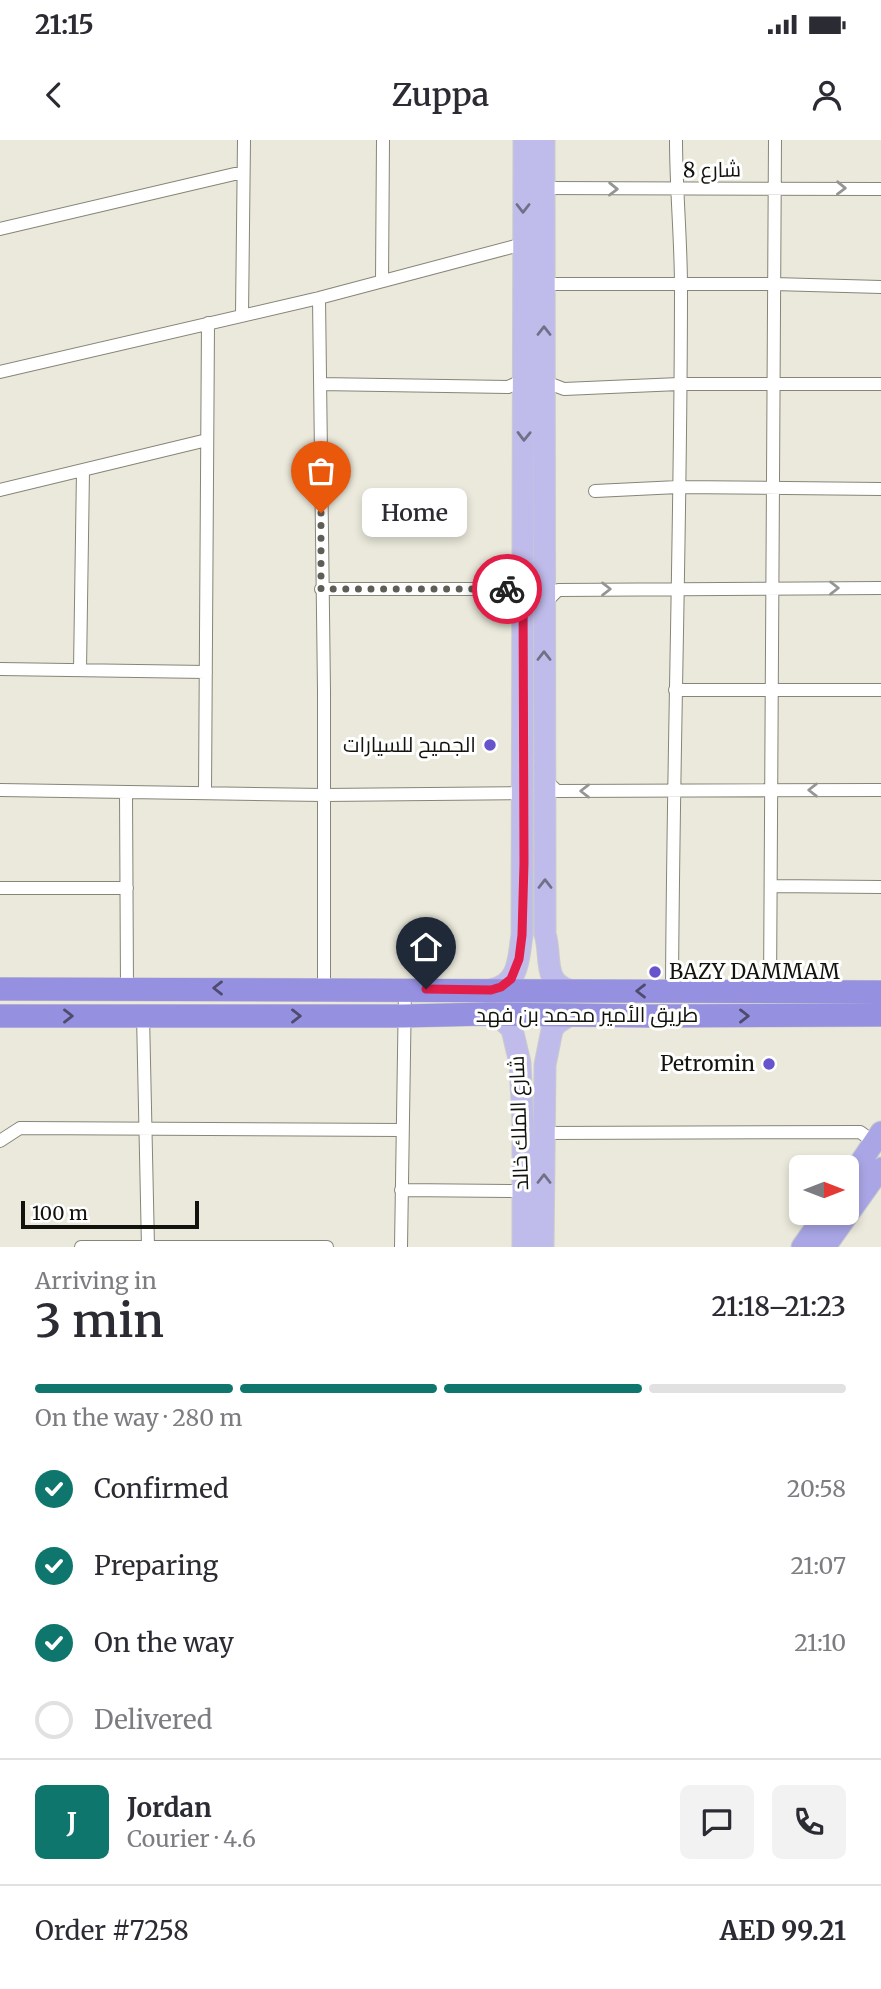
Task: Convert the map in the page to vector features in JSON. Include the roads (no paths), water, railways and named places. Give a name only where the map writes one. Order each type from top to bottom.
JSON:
[{"type":"highway","name":"طريق الأمير محمد بن فهد","points":[[0,989],[881,992]]},
{"type":"highway","name":"طريق الأمير محمد بن فهد","points":[[0,1016],[881,1015]]},
{"type":"highway","points":[[859,1165],[878,1137]]},
{"type":"highway","points":[[825,1247],[881,1168]]},
{"type":"highway","points":[[802,1247],[818,1225]]},
{"type":"main road","points":[[522,935],[525,951],[533,956],[543,951],[544,604],[534,372],[523,244],[524,140]]},
{"type":"main road","points":[[533,140],[533,180],[536,187],[545,188]]},
{"type":"main road","points":[[491,990],[501,987],[511,979],[519,959],[522,935],[523,589],[534,372],[544,284],[544,140]]},
{"type":"main road","points":[[545,934],[551,976],[559,987],[569,990]]},
{"type":"main road","name":"شارع الملك خالد","points":[[488,1014],[503,1020],[512,1029],[520,1063],[523,1247]]},
{"type":"main road","name":"شارع الملك خالد","points":[[544,1247],[545,1065],[552,1030],[571,1014]]},
{"type":"main road","points":[[520,1063],[523,1051],[533,1046],[542,1051],[545,1065]]},
{"type":"street","points":[[242,315],[244,140]]},
{"type":"street","points":[[382,281],[383,140]]},
{"type":"street","points":[[672,991],[681,285],[676,140]]},
{"type":"street","points":[[770,990],[775,140]]},
{"type":"street","points":[[0,229],[243,172]]},
{"type":"street","name":"شارع 8","points":[[545,188],[881,189]]},
{"type":"street","points":[[0,372],[319,298],[523,244]]},
{"type":"street","points":[[544,284],[881,287]]},
{"type":"street","points":[[319,298],[324,691],[324,989]]},
{"type":"street","points":[[205,792],[208,323]]},
{"type":"street","points":[[320,384],[501,387],[513,386],[534,372],[551,384],[564,388],[679,384],[881,384]]},
{"type":"street","points":[[0,490],[207,440]]},
{"type":"street","points":[[80,670],[83,470]]},
{"type":"street","points":[[595,491],[678,488],[881,489]]},
{"type":"street","points":[[544,604],[558,590],[881,588]]},
{"type":"street","points":[[321,589],[523,589]]},
{"type":"street","points":[[0,669],[206,672]]},
{"type":"street","points":[[675,691],[881,690]]},
{"type":"street","points":[[544,779],[557,791],[881,790]]},
{"type":"street","points":[[0,790],[323,795],[523,793]]},
{"type":"street","points":[[126,792],[127,988]]},
{"type":"street","points":[[771,886],[881,887]]},
{"type":"street","points":[[0,888],[127,888]]},
{"type":"street","points":[[401,1247],[405,989]]},
{"type":"street","points":[[143,1015],[148,1247]]},
{"type":"street","points":[[0,1141],[20,1128],[402,1130]]},
{"type":"street","points":[[544,1133],[860,1132],[878,1137]]},
{"type":"street","points":[[401,1190],[522,1191]]},
{"type":"street","points":[[81,1247],[327,1247]]},
{"type":"place","name":"Home","points":[[321,513]]},
{"type":"place","name":"الجميح للسيارات","points":[[490,745]]},
{"type":"place","name":"BAZY DAMMAM","points":[[655,972]]},
{"type":"place","name":"Petromin","points":[[769,1064]]}]
